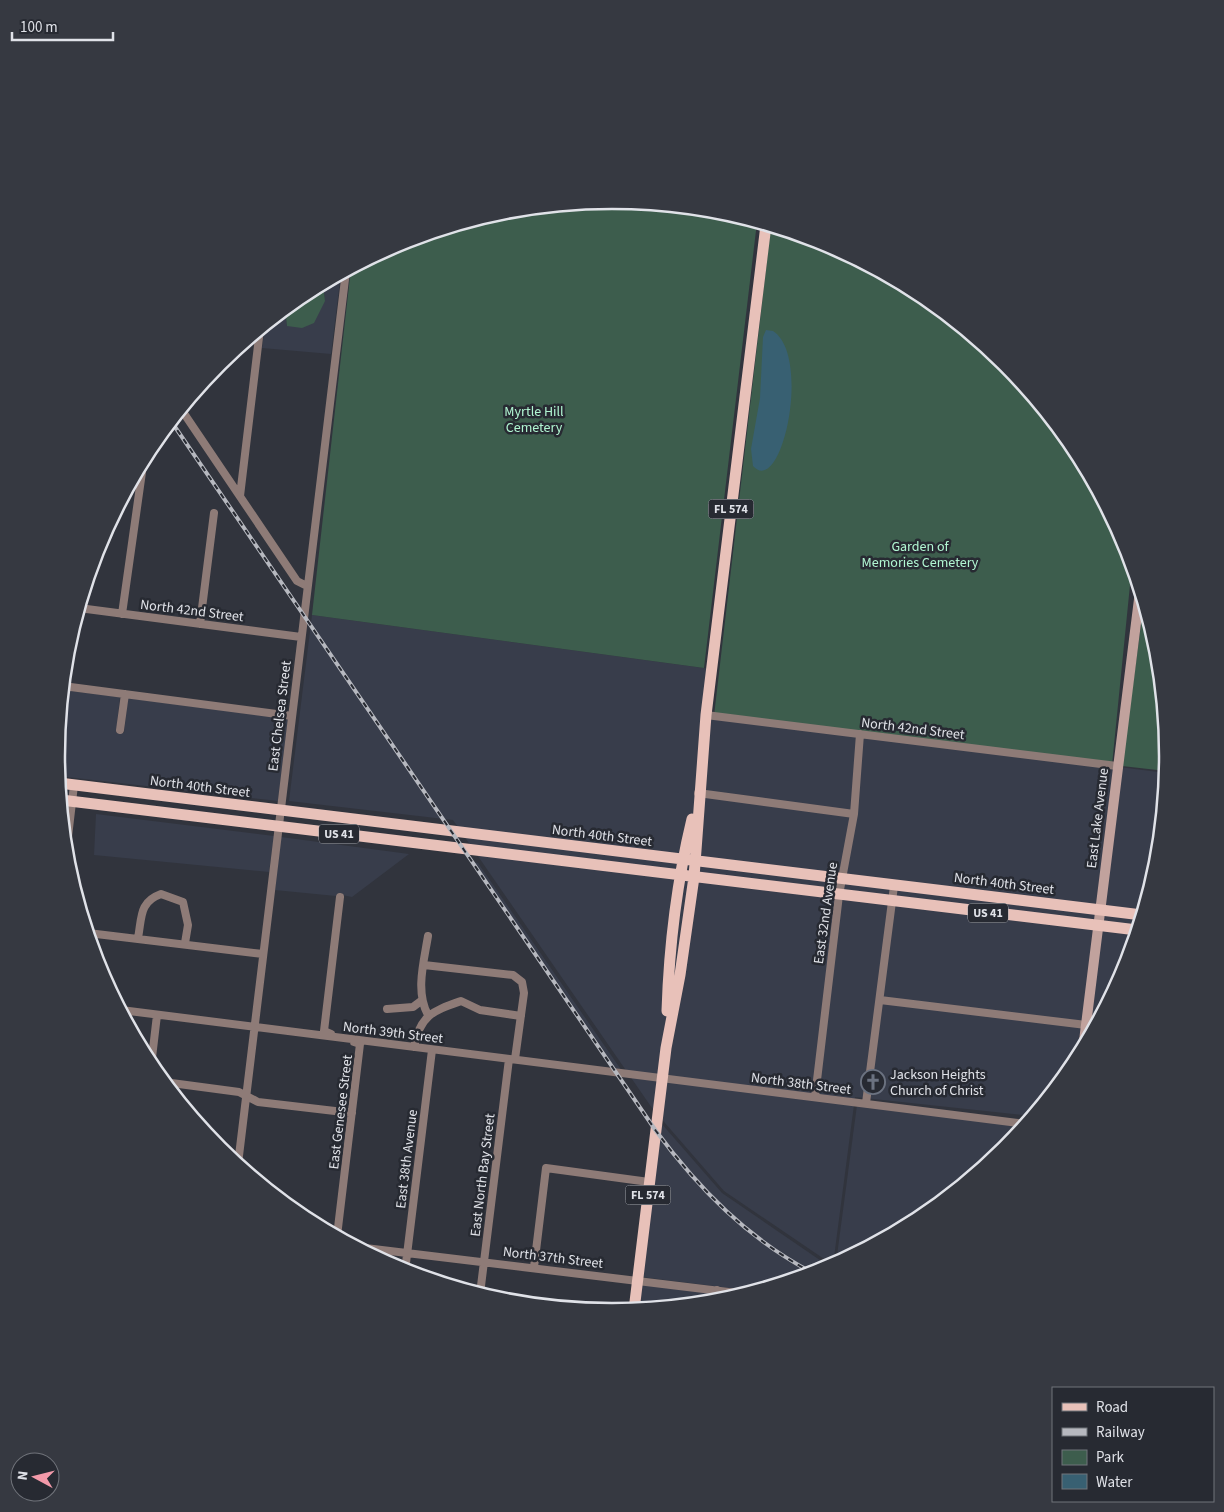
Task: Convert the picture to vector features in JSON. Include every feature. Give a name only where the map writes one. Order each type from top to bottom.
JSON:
[{"type":"main road","name":"FL 574","points":[[666,1048],[670,966],[681,876],[689,861],[698,793],[765,231]]},
{"type":"main road","name":"North 40th Street","points":[[66,784],[1135,914]]},
{"type":"main road","name":"US 41","points":[[67,800],[1131,929]]},
{"type":"main road","name":"FL 574","points":[[635,1302],[666,1048],[680,975],[694,877],[689,861]]},
{"type":"street","name":"East Chelsea Street","points":[[238,1155],[345,279]]},
{"type":"street","points":[[240,496],[259,339]]},
{"type":"street","points":[[185,415],[297,581],[307,586]]},
{"type":"street","points":[[122,614],[141,477]]},
{"type":"street","points":[[200,624],[214,512]]},
{"type":"street","name":"East Lake Avenue","points":[[1085,1031],[1138,607]]},
{"type":"street","name":"North 42nd Street","points":[[85,609],[301,637]]},
{"type":"street","points":[[70,687],[292,716]]},
{"type":"street","points":[[120,730],[125,694]]},
{"type":"street","name":"North 42nd Street","points":[[706,715],[1117,766]]},
{"type":"street","name":"East 32nd Avenue","points":[[815,1097],[841,879],[854,814],[860,734]]},
{"type":"street","points":[[67,799],[74,785]]},
{"type":"street","points":[[111,806],[113,790]]},
{"type":"street","points":[[698,793],[854,814]]},
{"type":"street","points":[[172,813],[174,797]]},
{"type":"street","points":[[406,842],[408,826]]},
{"type":"street","points":[[550,860],[552,844]]},
{"type":"street","points":[[866,1103],[894,886]]},
{"type":"street","points":[[138,938],[144,904],[150,898],[161,894],[183,902],[188,925],[185,943]]},
{"type":"street","points":[[994,914],[996,897]]},
{"type":"street","name":"East Genesee Street","points":[[338,1230],[360,1044],[324,1032],[340,898]]},
{"type":"street","points":[[95,934],[185,943],[263,954]]},
{"type":"street","points":[[428,936],[421,1002],[428,1015]]},
{"type":"street","name":"East North Bay Street","points":[[424,965],[513,975],[524,986],[521,1016],[512,1059],[481,1286]]},
{"type":"street","points":[[880,1000],[1086,1025]]},
{"type":"street","points":[[414,1048],[418,1030],[428,1015],[462,1001],[480,1010],[521,1016]]},
{"type":"street","points":[[387,1009],[408,1008],[421,1002]]},
{"type":"street","name":"North 39th Street","points":[[128,1011],[512,1059],[662,1080]]},
{"type":"street","points":[[153,1053],[157,1015]]},
{"type":"street","name":"East 38th Avenue","points":[[406,1262],[432,1050]]},
{"type":"street","name":"North 38th Street","points":[[662,1080],[866,1103],[1018,1123]]},
{"type":"street","points":[[174,1083],[246,1094],[258,1102],[352,1113]]},
{"type":"street","points":[[534,1267],[546,1168],[649,1182]]},
{"type":"street","name":"North 37th Street","points":[[374,1249],[724,1291]]},
{"type":"shaded area","points":[[340,281],[331,354],[262,348],[264,334],[279,322],[286,317],[287,326],[325,301],[324,291]]},
{"type":"shaded area","points":[[312,615],[711,669],[706,714],[1159,772],[1154,827],[1148,863],[1130,932],[1103,998],[1067,1060],[1024,1115],[855,1097],[834,1255],[825,1259],[724,1191],[652,1108],[453,820],[289,801]]},
{"type":"shaded area","points":[[69,691],[120,697],[116,733],[124,733],[128,698],[288,719],[278,801],[66,777],[66,720]]},
{"type":"shaded area","points":[[96,814],[274,836],[269,872],[94,855]]},
{"type":"shaded area","points":[[281,837],[409,854],[352,897],[337,894],[336,896],[275,890]]},
{"type":"shaded area","points":[[472,862],[478,863],[622,1071],[617,1070]]},
{"type":"shaded area","points":[[857,1105],[1015,1126],[973,1167],[916,1211],[886,1230],[837,1254]]},
{"type":"shaded area","points":[[661,1123],[722,1193],[821,1261],[788,1274],[734,1289],[642,1277]]},
{"type":"shaded area","points":[[641,1284],[712,1293],[683,1298],[639,1302]]},
{"type":"green space","name":"Myrtle Hill Cemetery","points":[[576,210],[648,210],[719,220],[756,229],[704,668],[312,615],[350,276],[370,265],[436,238],[505,220],[541,214]]},
{"type":"green space","name":"Garden of Memories Cemetery","points":[[770,233],[788,238],[854,265],[886,282],[945,322],[999,369],[1046,423],[1067,452],[1103,514],[1130,581],[1112,765],[714,716]]},
{"type":"green space","points":[[324,291],[325,301],[314,323],[302,328],[287,326],[286,317]]},
{"type":"green space","points":[[1142,621],[1154,685],[1158,720],[1159,770],[1122,766]]},
{"type":"water","points":[[766,330],[773,331],[785,345],[790,367],[791,393],[788,420],[782,444],[774,462],[764,470],[753,466],[751,449],[760,398],[763,337]]},
{"type":"railway","points":[[175,427],[656,1131],[690,1173],[726,1211],[767,1245],[804,1268]]},
{"type":"place","name":"Jackson Heights Church of Christ","points":[[873,1082]]}]
